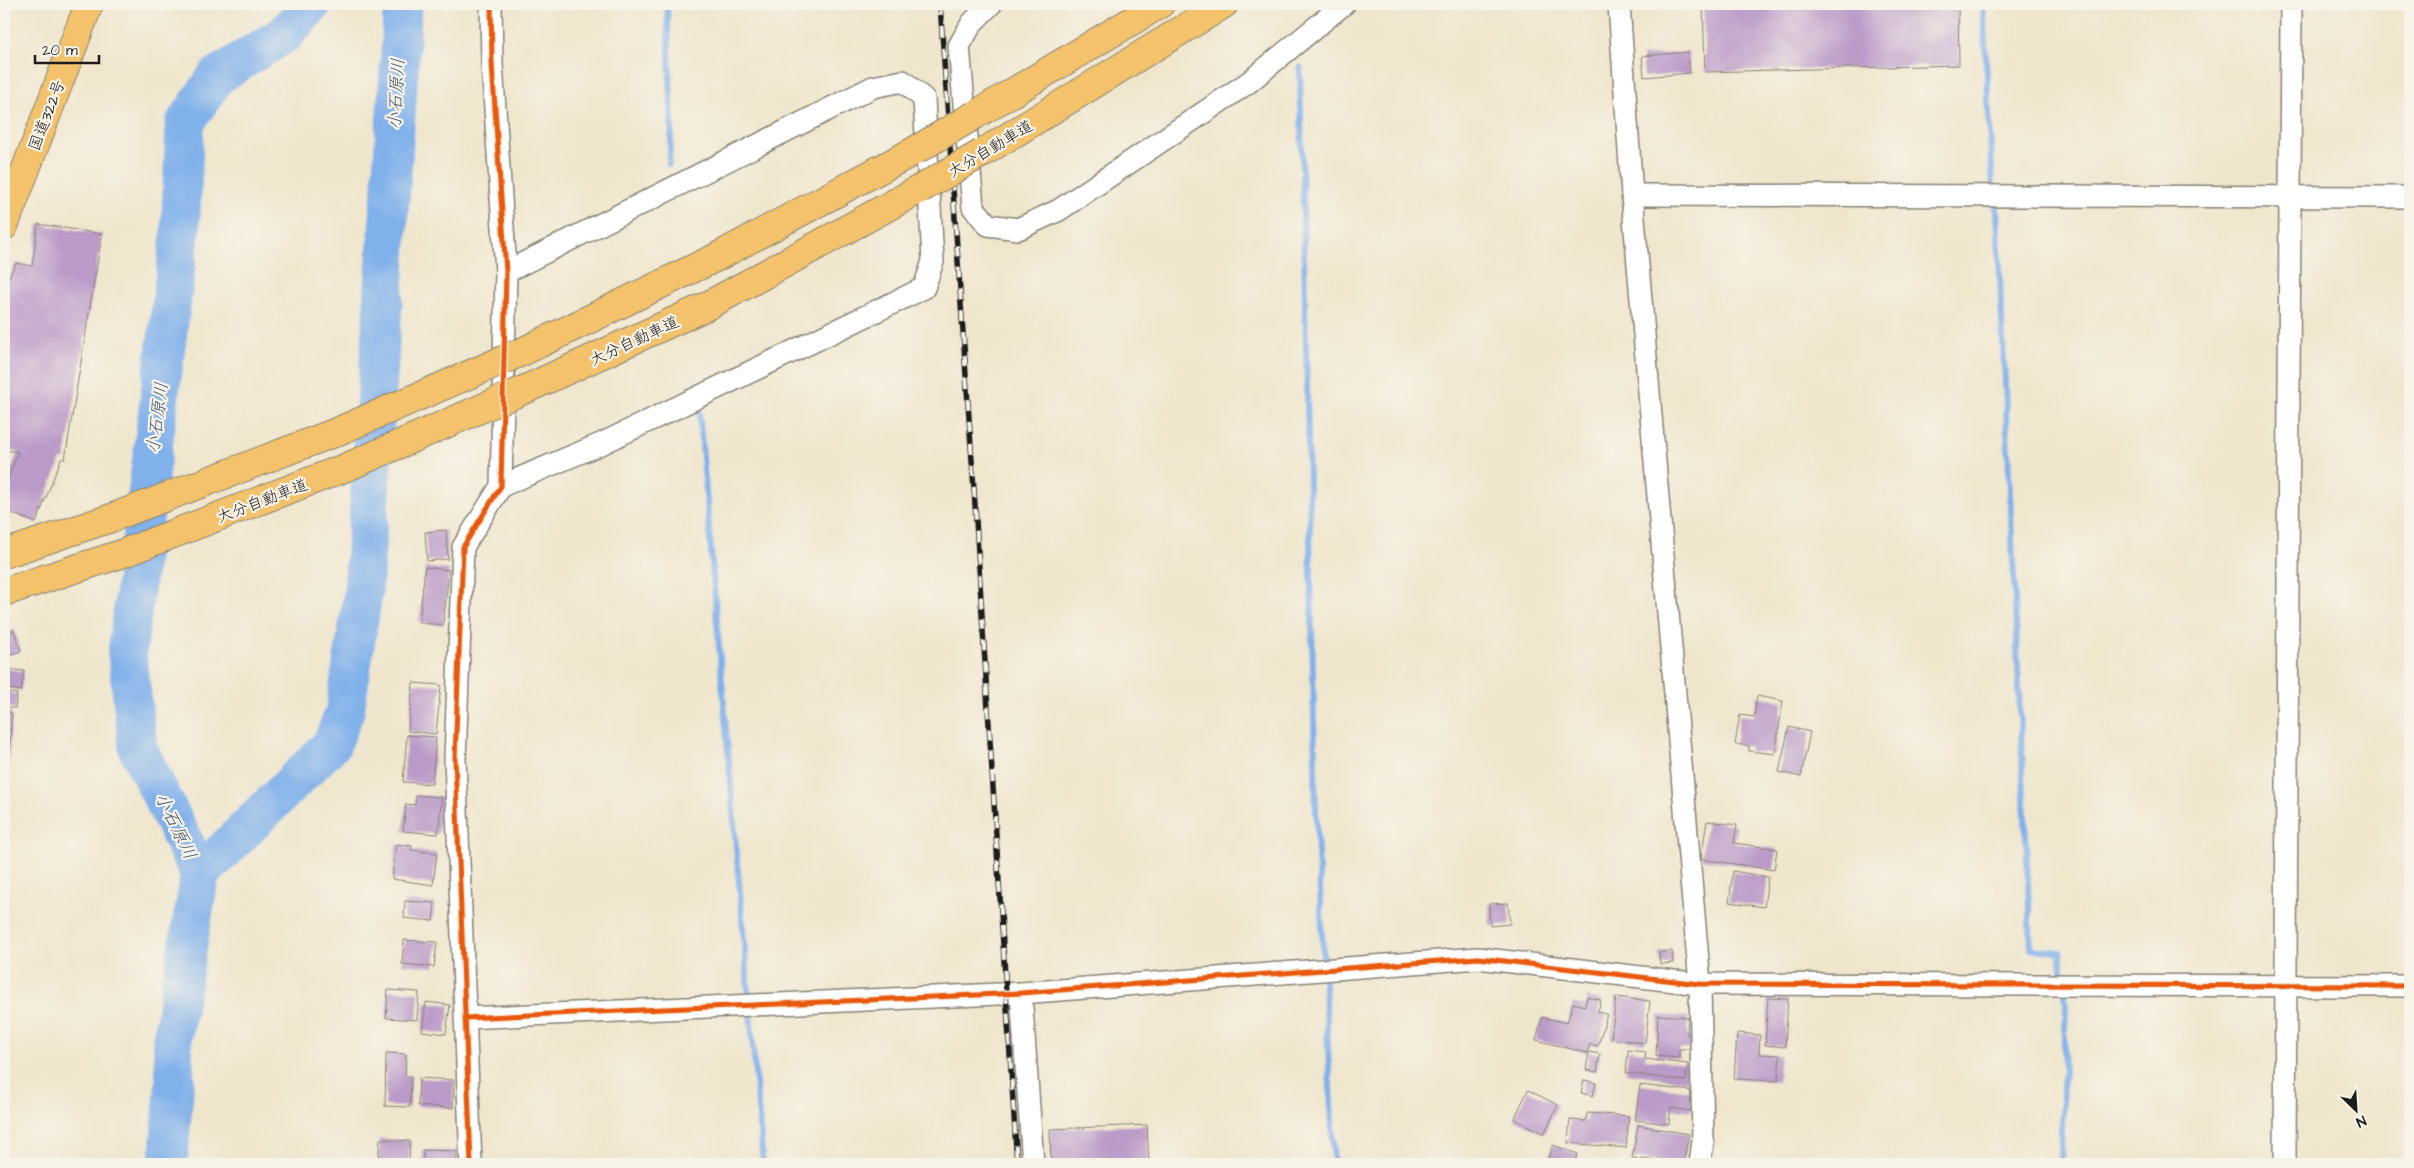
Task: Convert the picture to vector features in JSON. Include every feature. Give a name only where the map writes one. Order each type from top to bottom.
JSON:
[{"type":"highway","name":"国道322号","points":[[4,226],[89,4]]},
{"type":"highway","points":[[4,554],[111,518],[325,436],[524,351],[716,258],[916,150],[1160,4]]},
{"type":"highway","name":"大分自動車道","points":[[4,592],[120,554],[347,467],[526,389],[707,306],[982,153],[1224,4]]},
{"type":"street","points":[[471,1164],[455,760],[463,547],[501,486],[506,272],[492,64],[491,4]]},
{"type":"street","points":[[991,4],[972,23],[959,46],[973,208],[988,225],[1018,229],[1059,210],[1249,82],[1344,4]]},
{"type":"street","points":[[1619,4],[1632,195],[1700,984],[1703,1140],[1700,1164]]},
{"type":"street","points":[[2285,1164],[2291,4]]},
{"type":"street","points":[[501,486],[603,443],[924,288],[933,261],[924,99],[903,81],[873,87],[506,272]]},
{"type":"street","points":[[1632,195],[2410,197]]},
{"type":"street","points":[[465,1018],[1022,992],[1478,958],[1700,984],[2410,986]]},
{"type":"street","points":[[1022,992],[1033,1164]]},
{"type":"building","points":[[1703,4],[1958,4],[1959,65],[1705,72]]},
{"type":"building","points":[[1688,52],[1690,73],[1644,77],[1642,56]]},
{"type":"building","points":[[38,224],[102,234],[65,459],[61,459],[36,523],[4,510],[4,489],[18,452],[4,450],[4,287],[16,263],[32,266]]},
{"type":"building","points":[[446,530],[448,559],[427,561],[425,532]]},
{"type":"building","points":[[425,567],[449,570],[443,625],[419,623]]},
{"type":"building","points":[[14,630],[21,651],[4,657],[4,633]]},
{"type":"building","points":[[7,669],[24,671],[21,691],[4,688]]},
{"type":"building","points":[[413,683],[441,685],[436,734],[408,731]]},
{"type":"building","points":[[4,692],[17,694],[15,708],[4,707]]},
{"type":"building","points":[[1757,696],[1783,701],[1775,754],[1749,751],[1749,746],[1735,744],[1740,715],[1754,717]]},
{"type":"building","points":[[4,713],[12,713],[7,779],[4,779]]},
{"type":"building","points":[[1789,727],[1810,732],[1801,777],[1779,772]]},
{"type":"building","points":[[407,735],[436,737],[432,784],[403,782]]},
{"type":"building","points":[[416,795],[442,797],[438,834],[403,831],[406,804],[415,805]]},
{"type":"building","points":[[1707,821],[1737,825],[1734,843],[1777,849],[1774,870],[1701,859]]},
{"type":"building","points":[[396,844],[412,846],[411,850],[437,853],[433,885],[392,879]]},
{"type":"building","points":[[1733,871],[1768,877],[1764,907],[1729,902]]},
{"type":"building","points":[[405,901],[435,903],[433,921],[404,918]]},
{"type":"building","points":[[1508,903],[1510,924],[1490,926],[1489,904]]},
{"type":"building","points":[[404,940],[437,942],[434,967],[402,964]]},
{"type":"building","points":[[1672,951],[1673,963],[1660,964],[1659,952]]},
{"type":"building","points":[[388,990],[419,992],[417,1020],[386,1018]]},
{"type":"building","points":[[1587,997],[1601,1000],[1598,1012],[1607,1014],[1598,1046],[1590,1044],[1587,1053],[1536,1040],[1542,1017],[1567,1023],[1573,1003],[1585,1006]]},
{"type":"building","points":[[1616,997],[1650,1001],[1645,1043],[1611,1039]]},
{"type":"building","points":[[1768,998],[1788,999],[1785,1047],[1765,1045]]},
{"type":"building","points":[[426,1002],[450,1005],[446,1034],[422,1031]]},
{"type":"building","points":[[1658,1015],[1688,1017],[1687,1035],[1694,1036],[1693,1049],[1679,1049],[1679,1058],[1656,1056]]},
{"type":"building","points":[[1737,1033],[1760,1035],[1759,1054],[1780,1055],[1778,1081],[1734,1079]]},
{"type":"building","points":[[1628,1050],[1646,1052],[1645,1059],[1688,1064],[1686,1081],[1626,1073]]},
{"type":"building","points":[[1589,1052],[1600,1054],[1597,1072],[1586,1070]]},
{"type":"building","points":[[386,1053],[406,1054],[405,1076],[411,1076],[410,1107],[385,1106]]},
{"type":"building","points":[[419,1078],[454,1080],[453,1108],[418,1106]]},
{"type":"building","points":[[1584,1080],[1596,1083],[1593,1096],[1581,1093]]},
{"type":"building","points":[[1640,1085],[1693,1091],[1691,1111],[1671,1108],[1669,1124],[1635,1120]]},
{"type":"building","points":[[1528,1090],[1558,1105],[1544,1134],[1514,1119]]},
{"type":"building","points":[[1587,1113],[1629,1116],[1626,1148],[1568,1143],[1570,1120],[1586,1121]]},
{"type":"building","points":[[1147,1125],[1149,1164],[1051,1164],[1050,1129]]},
{"type":"building","points":[[1638,1125],[1689,1134],[1683,1164],[1632,1158]]},
{"type":"building","points":[[380,1139],[410,1141],[409,1164],[378,1164]]},
{"type":"building","points":[[1553,1145],[1578,1154],[1574,1164],[1547,1162]]},
{"type":"building","points":[[423,1150],[457,1151],[457,1164],[423,1164]]},
{"type":"waterway","name":"小石原川","points":[[200,874],[138,749],[127,653],[180,235],[185,123],[217,76],[285,34],[312,4]]},
{"type":"waterway","name":"小石原川","points":[[168,1164],[175,1079],[172,1039],[200,874],[332,744],[345,711],[363,593],[402,4]]},
{"type":"waterway","points":[[667,4],[672,127],[669,165]]},
{"type":"waterway","points":[[1983,4],[1993,188],[1997,212],[2031,949],[2060,952],[2066,1003],[2061,1164]]},
{"type":"waterway","points":[[1300,67],[1316,812],[1334,1164]]},
{"type":"waterway","points":[[699,410],[763,1164]]},
{"type":"railway","points":[[940,4],[974,489],[1017,1164]]},
{"type":"cycle path","points":[[471,1164],[455,759],[463,547],[501,486],[506,272],[492,64],[491,4]]},
{"type":"cycle path","points":[[465,1018],[1021,993],[1478,958],[1700,984],[2410,986]]}]
